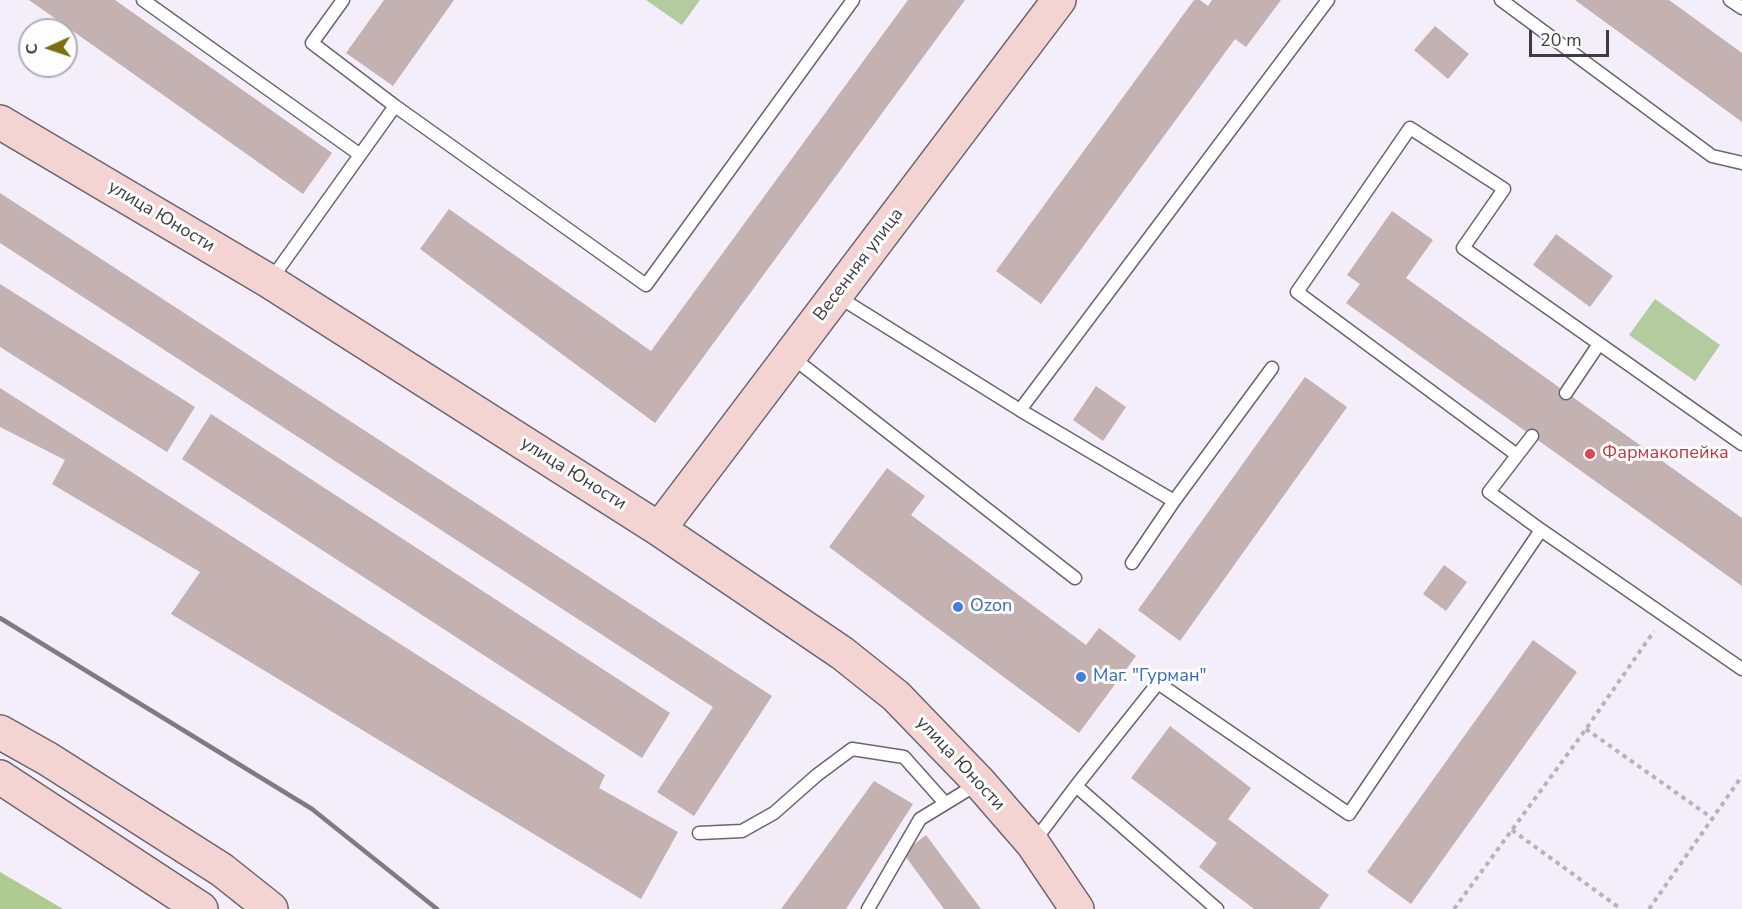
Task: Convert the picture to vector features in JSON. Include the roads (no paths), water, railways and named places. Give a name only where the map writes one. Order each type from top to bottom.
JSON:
[{"type":"street","name":"Весенняя улица","points":[[659,529],[1059,0]]},
{"type":"street","name":"улица Юности","points":[[0,122],[269,281],[659,529],[842,653],[896,696],[980,783],[1033,844],[1077,909]]},
{"type":"street","points":[[0,732],[48,759],[222,870],[271,909]]},
{"type":"street","points":[[0,777],[201,909]]},
{"type":"lane","points":[[143,0],[359,154]]},
{"type":"lane","points":[[343,0],[312,43],[395,106],[646,285],[853,0]]},
{"type":"lane","points":[[1020,410],[1328,0]]},
{"type":"lane","points":[[1501,0],[1712,156],[1742,163]]},
{"type":"lane","points":[[1730,0],[1742,8]]},
{"type":"lane","points":[[269,281],[395,106]]},
{"type":"lane","points":[[1517,455],[1297,292],[1410,128],[1504,189],[1463,248],[1742,444]]},
{"type":"lane","points":[[836,295],[1020,410],[1174,501]]},
{"type":"lane","points":[[1566,393],[1599,344]]},
{"type":"lane","points":[[790,356],[1075,578]]},
{"type":"lane","points":[[1132,563],[1174,501],[1272,368]]},
{"type":"lane","points":[[1532,436],[1490,492],[1742,669]]},
{"type":"lane","points":[[1033,844],[1158,683],[1348,814],[1541,530]]},
{"type":"lane","points":[[699,833],[742,831],[750,827],[774,813],[852,748],[904,757],[945,803]]},
{"type":"lane","points":[[868,909],[920,819],[980,783]]},
{"type":"lane","points":[[1076,786],[1217,909]]},
{"type":"railway","points":[[0,618],[312,809],[437,909]]},
{"type":"place","name":"Фармакопейка","points":[[1590,454]]},
{"type":"place","name":"Ozon","points":[[958,607]]},
{"type":"place","name":"Маг. \"Гурман\"","points":[[1081,677]]}]
